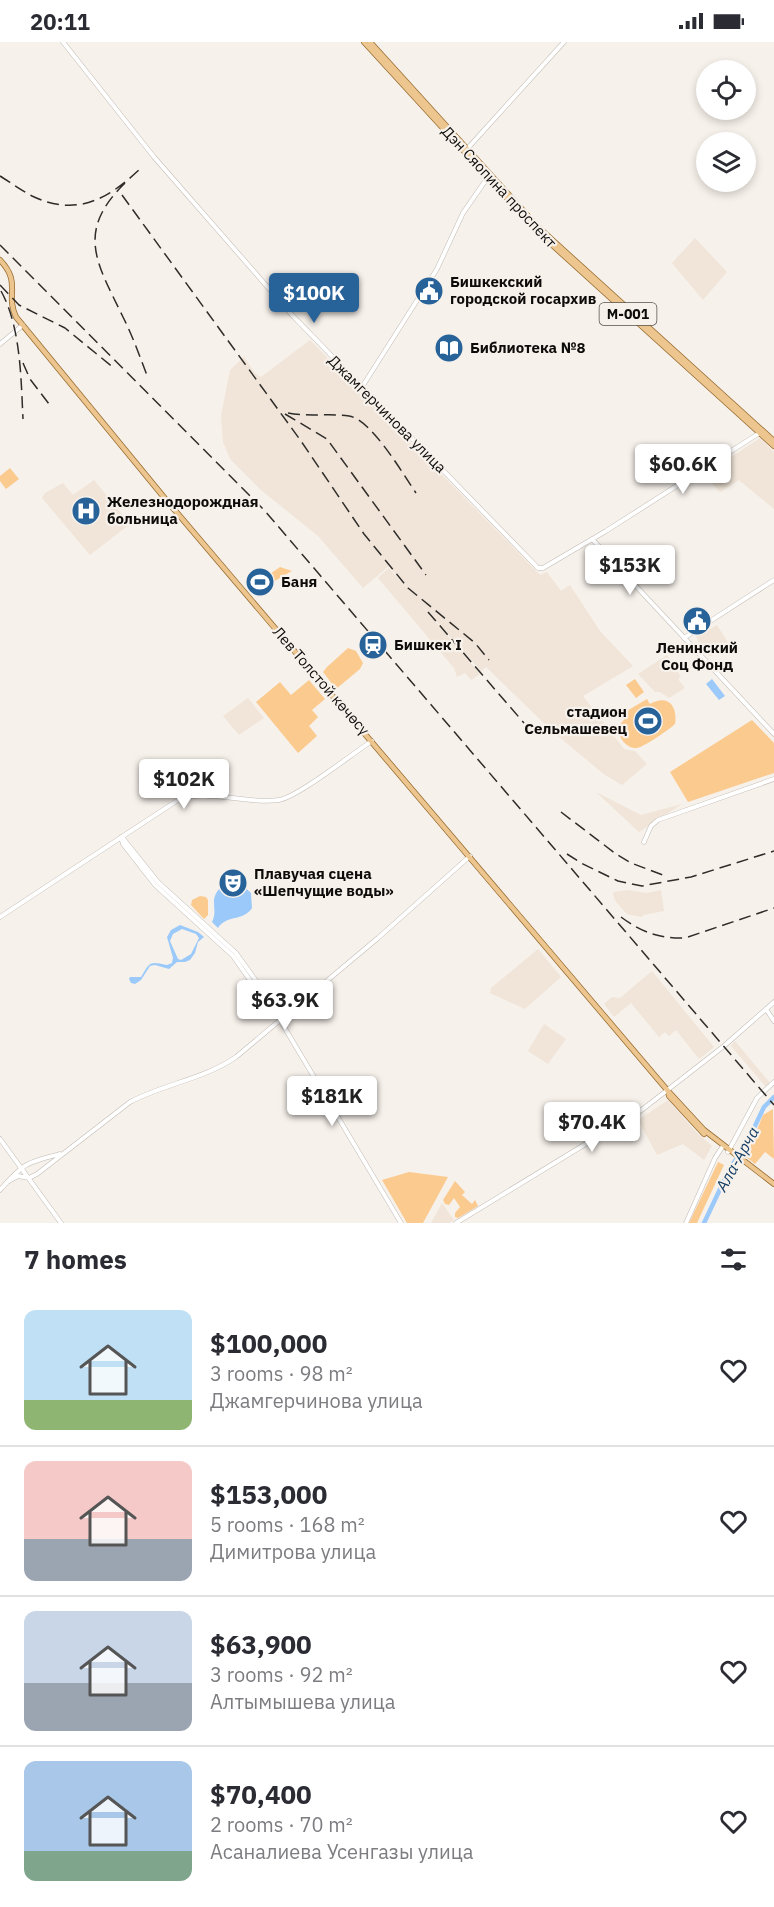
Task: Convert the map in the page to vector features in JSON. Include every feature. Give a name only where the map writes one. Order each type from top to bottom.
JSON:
[{"type":"main road","name":"Дэн Сяопина проспект","points":[[364,42],[466,150]]},
{"type":"main road","name":"Дэн Сяопина проспект","points":[[370,42],[489,176],[545,233],[774,441]]},
{"type":"main road","name":"Лев Толстой көчөсү","points":[[0,260],[10,272],[13,283],[12,304],[16,317],[160,492],[668,1090],[669,1096],[697,1128],[774,1185]]},
{"type":"main road","name":"Дэн Сяопина проспект","points":[[762,432],[774,446]]},
{"type":"street","name":"Джамгерчинова улица","points":[[63,42],[154,157],[292,315],[538,568],[543,568],[592,539]]},
{"type":"street","points":[[466,150],[564,42]]},
{"type":"street","points":[[362,387],[437,269],[463,213],[489,176]]},
{"type":"street","points":[[0,344],[23,325]]},
{"type":"street","points":[[762,432],[592,539],[774,734]]},
{"type":"street","points":[[684,638],[774,580]]},
{"type":"street","points":[[0,917],[173,803],[195,796],[262,800],[285,798],[372,740]]},
{"type":"street","points":[[644,842],[651,826],[658,820],[774,779]]},
{"type":"street","points":[[121,837],[158,882],[236,953],[270,1004]]},
{"type":"street","points":[[7,1182],[18,1176],[29,1178],[37,1174],[130,1102],[147,1093],[212,1071],[228,1063],[378,938],[470,856]]},
{"type":"street","points":[[456,1223],[635,1114],[724,1046],[774,1002]]},
{"type":"street","points":[[766,1009],[774,1021]]},
{"type":"street","points":[[280,1020],[401,1223]]},
{"type":"street","points":[[729,1151],[758,1098],[774,1082]]},
{"type":"street","points":[[0,1139],[61,1223]]},
{"type":"street","points":[[686,1223],[722,1147]]},
{"type":"street","points":[[0,1190],[29,1162],[63,1153]]},
{"type":"street","points":[[29,1162],[37,1165],[37,1174]]},
{"type":"shaded area","points":[[695,238],[727,272],[703,300],[672,263]]},
{"type":"shaded area","points":[[310,340],[540,575],[547,572],[561,591],[570,585],[600,631],[633,666],[583,696],[624,749],[635,751],[647,764],[622,785],[605,775],[552,731],[486,667],[481,671],[418,601],[480,674],[471,680],[465,673],[457,677],[454,668],[378,578],[389,568],[411,593],[389,566],[363,588],[318,536],[261,490],[230,459],[223,442],[221,416],[230,370],[244,357],[255,373],[261,377]]},
{"type":"shaded area","points":[[760,438],[774,452],[774,509],[739,480],[720,492],[704,475]]},
{"type":"shaded area","points":[[10,468],[19,479],[6,489],[0,481],[0,476]]},
{"type":"shaded area","name":"Железнодорождная больница","points":[[94,480],[130,524],[90,555],[42,498],[45,493],[63,483],[73,495]]},
{"type":"shaded area","points":[[280,567],[292,571],[273,582],[267,576]]},
{"type":"shaded area","points":[[717,625],[730,646],[719,654],[710,656],[706,654],[696,637]]},
{"type":"shaded area","points":[[348,648],[356,651],[363,663],[360,669],[336,689],[323,672]]},
{"type":"shaded area","points":[[667,655],[681,677],[678,679],[685,688],[669,698],[660,692],[655,692],[638,674]]},
{"type":"shaded area","points":[[635,679],[644,692],[636,698],[626,685]]},
{"type":"shaded area","points":[[309,680],[325,699],[312,710],[318,717],[309,726],[317,736],[298,753],[256,702],[280,682],[291,695]]},
{"type":"shaded area","points":[[248,698],[264,718],[239,735],[223,716]]},
{"type":"shaded area","name":"стадион Сельмашевец","points":[[647,699],[650,704],[662,700],[670,703],[675,711],[675,724],[645,745],[637,748],[629,747],[619,735],[618,727],[627,716],[625,712]]},
{"type":"shaded area","points":[[752,720],[774,743],[774,773],[688,802],[670,772]]},
{"type":"shaded area","points":[[596,792],[641,815],[682,804],[639,832]]},
{"type":"shaded area","points":[[627,890],[647,893],[661,890],[664,911],[642,917],[627,914],[613,895],[614,892]]},
{"type":"shaded area","points":[[200,896],[208,900],[208,915],[204,919],[191,905],[192,900]]},
{"type":"shaded area","points":[[538,949],[561,977],[525,1009],[490,993],[491,988]]},
{"type":"shaded area","points":[[652,971],[714,1047],[699,1059],[676,1030],[669,1036],[665,1032],[659,1037],[631,1003],[614,1017],[604,1004],[612,997],[620,998]]},
{"type":"shaded area","points":[[544,1024],[566,1039],[548,1064],[528,1051]]},
{"type":"shaded area","points":[[735,1041],[770,1083],[766,1087],[731,1046]]},
{"type":"shaded area","points":[[668,1100],[696,1132],[712,1146],[704,1160],[683,1144],[657,1155],[638,1120]]},
{"type":"shaded area","points":[[773,1109],[774,1159],[765,1152],[755,1164],[746,1157],[763,1115]]},
{"type":"shaded area","points":[[718,1162],[724,1165],[697,1223],[689,1223]]},
{"type":"shaded area","points":[[409,1172],[448,1177],[423,1223],[407,1223],[382,1180]]},
{"type":"shaded area","points":[[455,1181],[465,1192],[462,1195],[472,1204],[475,1200],[478,1206],[458,1218],[455,1217],[455,1213],[460,1207],[454,1198],[449,1205],[443,1200]]},
{"type":"shaded area","points":[[442,1203],[454,1220],[449,1223],[431,1223]]},
{"type":"water","points":[[712,679],[725,696],[719,700],[706,684]]},
{"type":"water","points":[[241,884],[251,893],[252,908],[244,915],[226,921],[218,928],[212,922],[215,896],[222,886],[232,888]]},
{"type":"water","points":[[180,925],[204,937],[198,942],[190,960],[177,962],[169,969],[150,966],[141,980],[135,984],[131,983],[130,977],[141,977],[151,964],[172,963],[173,958],[167,937],[171,930]],"holes":[[[182,929],[196,934],[199,938],[191,954],[181,960],[178,959],[170,941],[173,934]]]},
{"type":"waterway","name":"Ала-Арча","points":[[704,1223],[731,1166],[744,1149],[764,1107],[774,1097]]},
{"type":"railway","points":[[0,176],[32,196],[48,202],[77,205],[103,197],[140,169]]},
{"type":"railway","points":[[125,183],[109,201],[100,217],[96,233],[96,248],[105,280],[130,332],[148,378]]},
{"type":"railway","points":[[122,195],[301,441],[364,534],[408,588],[475,643],[489,660]]},
{"type":"railway","points":[[0,245],[265,511],[774,1105]]},
{"type":"railway","points":[[0,285],[19,305],[65,328],[115,369]]},
{"type":"railway","points":[[1,291],[8,305],[16,337],[23,419]]},
{"type":"railway","points":[[23,363],[30,379],[49,404]]},
{"type":"railway","points":[[288,413],[341,415],[358,419],[386,448],[416,493]]},
{"type":"railway","points":[[285,414],[327,439],[426,575]]},
{"type":"railway","points":[[428,612],[524,723]]},
{"type":"railway","points":[[561,812],[616,854],[631,863],[663,875]]},
{"type":"railway","points":[[567,854],[618,881],[642,886],[691,877],[774,851]]},
{"type":"railway","points":[[621,917],[651,934],[685,938],[774,908]]},
{"type":"place","name":"Бишкекский городской госархив","points":[[429,291]]},
{"type":"place","name":"Библиотека №8","points":[[449,348]]},
{"type":"place","name":"Железнодорождная больница","points":[[86,511]]},
{"type":"place","name":"Баня","points":[[260,582]]},
{"type":"place","name":"Ленинский Соц Фонд","points":[[697,621]]},
{"type":"place","name":"Бишкек I","points":[[373,645]]},
{"type":"place","name":"стадион Сельмашевец","points":[[648,721]]},
{"type":"place","name":"Плавучая сцена «Шепчущие воды»","points":[[233,883]]}]
